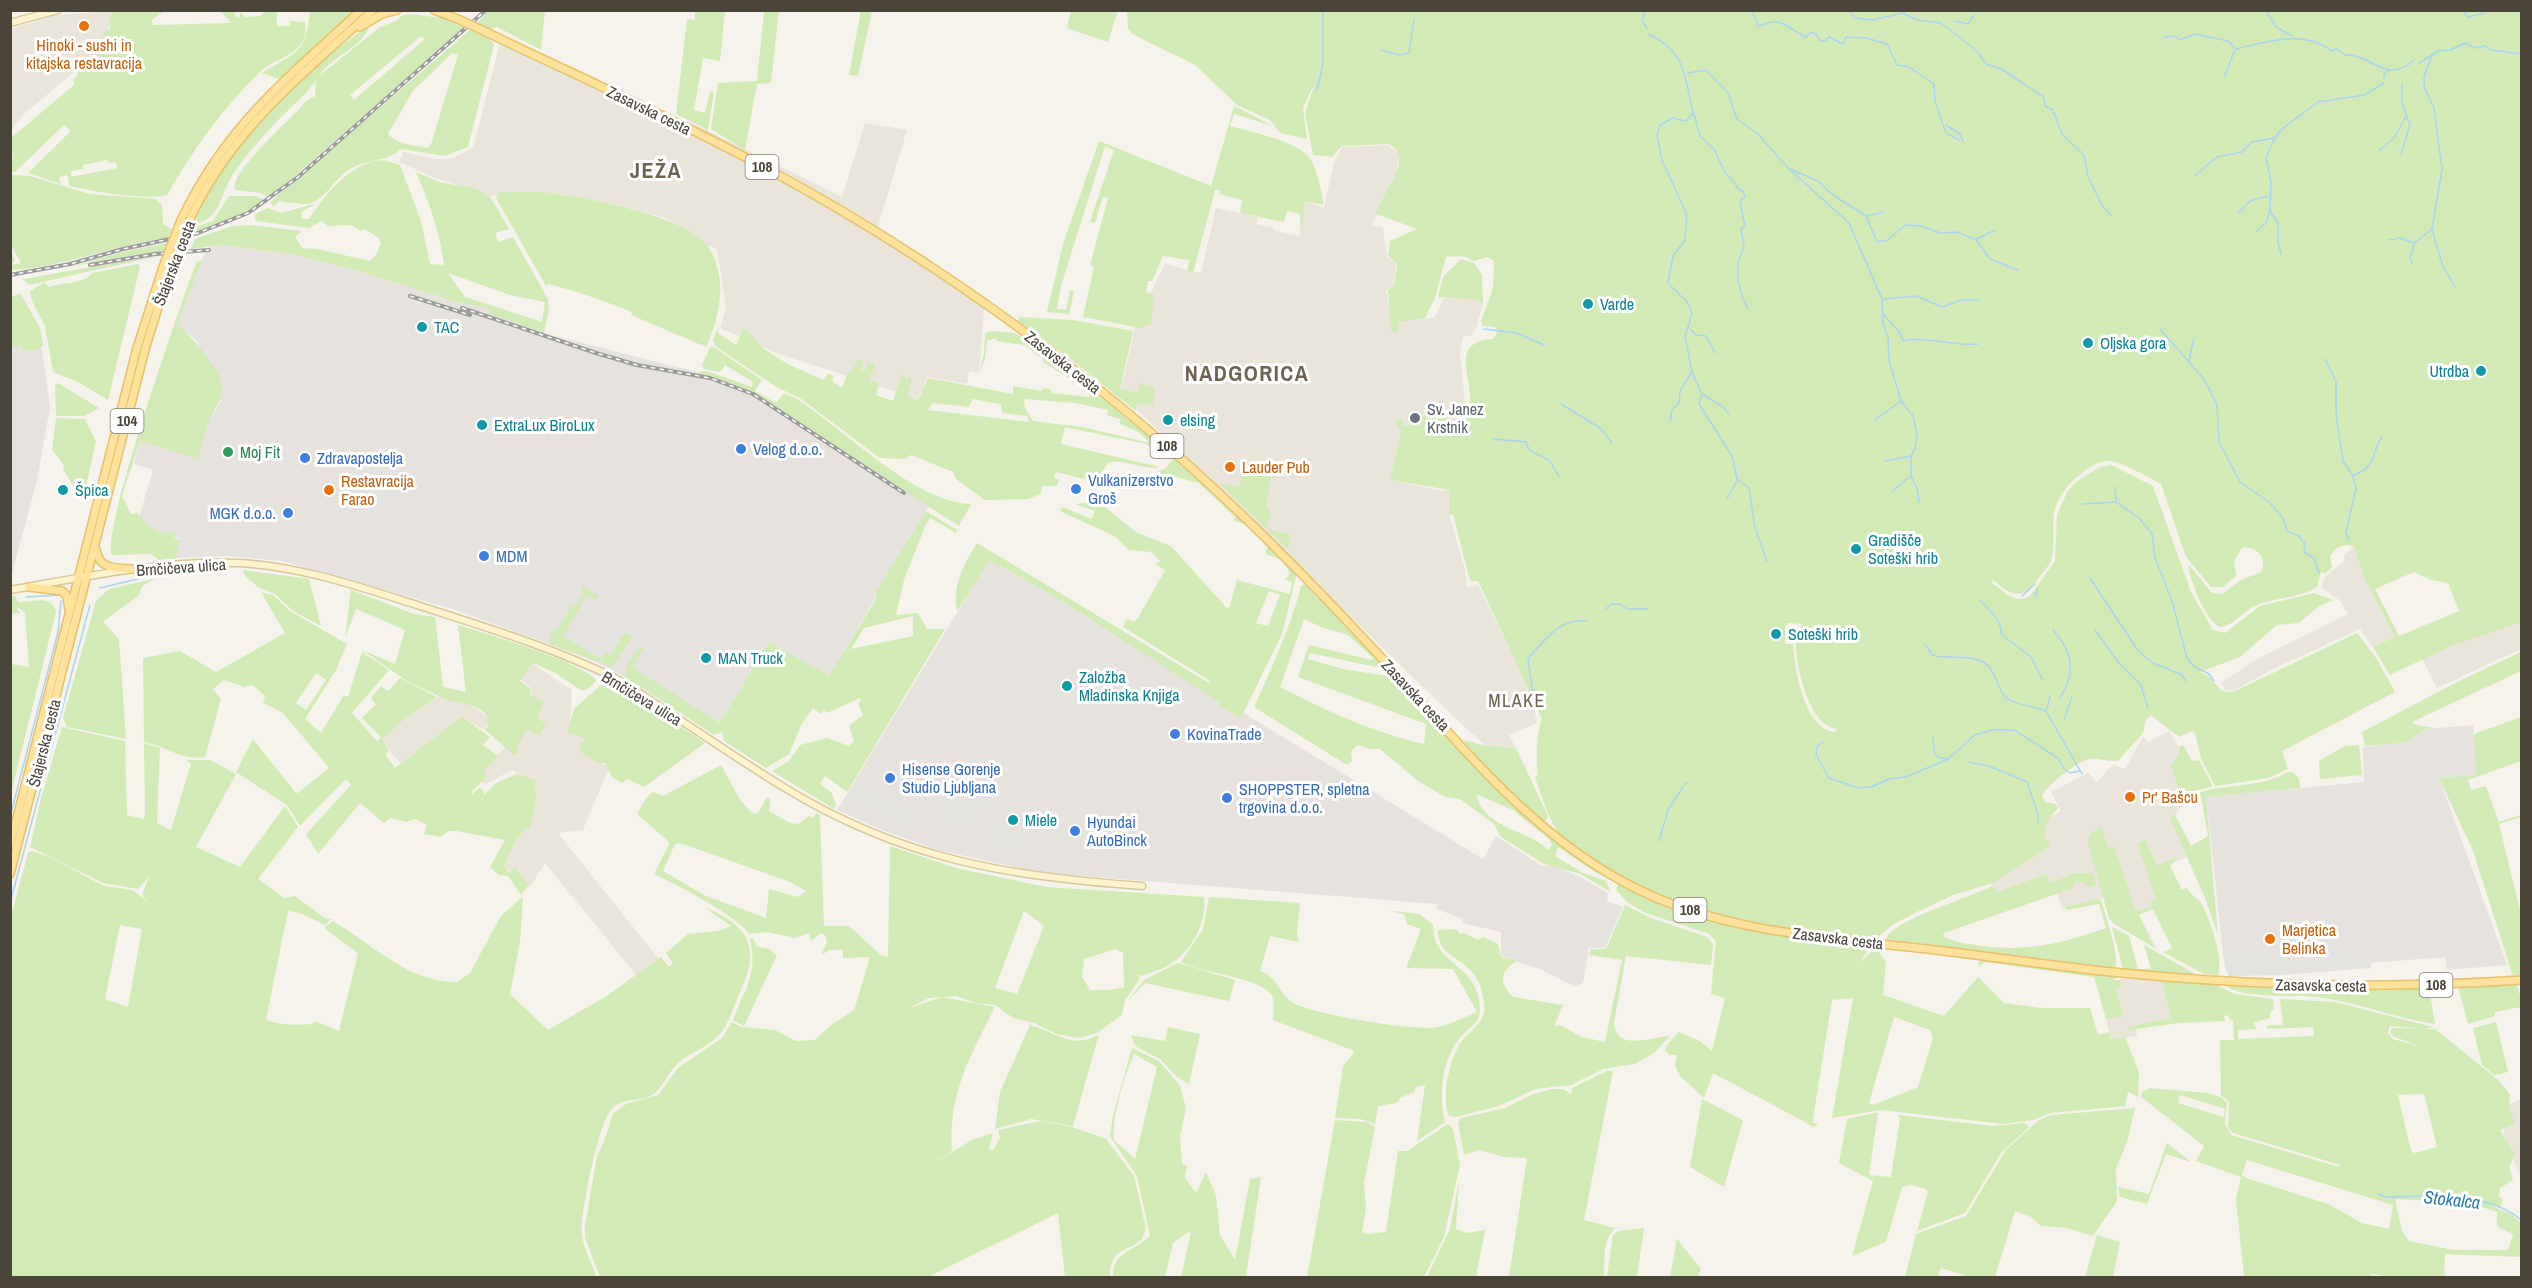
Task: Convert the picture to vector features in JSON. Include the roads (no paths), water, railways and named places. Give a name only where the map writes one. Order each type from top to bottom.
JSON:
[{"type":"main road","points":[[352,19],[354,10]]},
{"type":"main road","name":"Štajerska cesta","points":[[10,874],[146,346],[181,220],[206,173],[245,119],[276,87],[361,10]]},
{"type":"main road","name":"Štajerska cesta","points":[[10,844],[137,348],[167,267],[215,172],[245,130],[280,93],[372,10]]},
{"type":"main road","points":[[342,38],[374,18],[397,10]]},
{"type":"main road","name":"Zasavska cesta","points":[[434,10],[452,16]]},
{"type":"main road","name":"Zasavska cesta","points":[[443,10],[743,156],[863,224],[1019,328],[1085,378],[1174,453],[1239,512],[1302,574],[1527,813],[1598,867],[1638,890],[1696,912],[1762,928],[2121,973],[2320,985],[2400,986],[2522,980]]},
{"type":"main road","points":[[95,546],[100,562],[105,566],[133,569]]},
{"type":"main road","points":[[29,587],[63,591],[68,599],[69,613]]},
{"type":"street","points":[[10,23],[58,10]]},
{"type":"street","name":"Brnčičeva ulica","points":[[88,577],[133,569],[205,563],[263,566],[306,572],[398,599],[535,644],[614,678],[789,791],[834,816],[906,846],[968,865],[1018,875],[1143,886]]},
{"type":"street","points":[[10,590],[88,577]]},
{"type":"waterway","points":[[1317,91],[1323,64],[1323,10]]},
{"type":"waterway","points":[[1645,10],[1642,21],[1647,28]]},
{"type":"waterway","points":[[1752,10],[1758,26],[1777,22],[1806,37],[1811,32],[1816,34],[1820,41],[1825,41],[1829,37],[1843,44],[1846,37],[1866,38],[1887,44],[1897,65],[1909,67],[1934,84],[1935,101],[1946,133],[1959,140]]},
{"type":"waterway","points":[[1849,10],[1855,18],[1872,20],[1903,13],[1917,20],[1941,23],[1977,51],[1986,64],[2003,70],[2044,97],[2045,106],[2053,110],[2062,134],[2084,155],[2088,177],[2102,205],[2112,216]]},
{"type":"waterway","points":[[2266,10],[2276,27],[2292,36]]},
{"type":"waterway","points":[[2462,10],[2468,17],[2485,13]]},
{"type":"waterway","points":[[1954,21],[1968,24],[1974,15]]},
{"type":"waterway","points":[[1382,50],[1399,55],[1409,53],[1414,19]]},
{"type":"waterway","points":[[1649,34],[1661,41],[1677,57],[1685,77],[1693,113],[1686,121],[1673,118],[1660,125],[1657,136],[1662,160],[1687,215],[1685,240],[1673,256],[1668,283],[1688,303],[1692,314],[1685,336],[1692,372],[1702,394],[1699,404],[1732,456],[1737,479],[1749,488],[1755,528],[1767,561]]},
{"type":"waterway","points":[[2164,37],[2174,36],[2180,40],[2195,34],[2228,41],[2236,49],[2285,39],[2310,40],[2331,51],[2337,49],[2345,55],[2395,70],[2414,60]]},
{"type":"waterway","points":[[2419,63],[2438,51],[2450,50],[2465,43],[2476,48],[2485,46],[2490,50],[2522,54]]},
{"type":"waterway","points":[[2224,77],[2235,50]]},
{"type":"waterway","points":[[2432,55],[2424,77],[2424,87],[2434,108],[2442,169],[2432,229],[2442,264],[2455,287]]},
{"type":"waterway","points":[[1688,73],[1706,70],[1728,93],[1737,119],[1757,133],[1788,168],[1849,223],[1882,299],[1889,360],[1901,401],[1913,416],[1917,435],[1911,456],[1911,476],[1917,488],[1919,502]]},
{"type":"waterway","points":[[2384,80],[2384,74],[2388,71]]},
{"type":"waterway","points":[[2194,176],[2217,157],[2242,152],[2252,142],[2275,138],[2282,129],[2318,102],[2364,95],[2384,83]]},
{"type":"waterway","points":[[2401,154],[2410,125],[2402,103],[2402,84]]},
{"type":"waterway","points":[[1694,114],[1700,136],[1714,149],[1725,173],[1745,196],[1740,201],[1745,226],[1741,229],[1744,246],[1738,262],[1738,279],[1748,309]]},
{"type":"waterway","points":[[2379,151],[2394,138],[2406,117]]},
{"type":"waterway","points":[[1946,125],[1960,134],[1963,142]]},
{"type":"waterway","points":[[2275,138],[2266,157],[2271,183],[2270,211],[2278,223],[2278,242],[2281,254]]},
{"type":"waterway","points":[[1790,169],[1818,181],[1833,195],[1866,216],[1877,242],[1888,240],[1905,225],[1921,226],[1940,233],[1957,232],[1976,240],[1990,259],[2018,270]]},
{"type":"waterway","points":[[2238,213],[2250,201],[2268,196]]},
{"type":"waterway","points":[[2256,232],[2266,223],[2270,211]]},
{"type":"waterway","points":[[1867,216],[1883,212]]},
{"type":"waterway","points":[[1977,239],[1995,230]]},
{"type":"waterway","points":[[2389,240],[2400,238],[2414,243],[2431,230]]},
{"type":"waterway","points":[[2412,264],[2410,258],[2414,245]]},
{"type":"waterway","points":[[1882,299],[1916,296],[1942,307],[1961,300],[1978,300]]},
{"type":"waterway","points":[[1884,315],[1900,333],[1903,341],[1978,344]]},
{"type":"waterway","points":[[1484,329],[1517,333],[1544,345]]},
{"type":"waterway","points":[[1690,329],[1696,335],[1706,336],[1715,353]]},
{"type":"waterway","points":[[2160,329],[2204,379],[2217,405],[2219,442],[2240,482],[2269,502],[2282,517],[2287,531],[2299,536],[2305,544],[2304,552],[2314,558],[2319,573]]},
{"type":"waterway","points":[[2189,361],[2194,338]]},
{"type":"waterway","points":[[2325,359],[2336,381],[2336,414],[2343,461],[2353,476],[2356,489],[2346,532],[2349,541]]},
{"type":"waterway","points":[[1670,421],[1672,410],[1679,403],[1680,391],[1692,372]]},
{"type":"waterway","points":[[1702,394],[1723,407],[1729,414]]},
{"type":"waterway","points":[[1875,420],[1901,401]]},
{"type":"waterway","points":[[1561,404],[1600,428],[1612,443]]},
{"type":"waterway","points":[[2354,475],[2362,472],[2370,464],[2382,437]]},
{"type":"waterway","points":[[1493,439],[1526,442],[1532,452],[1549,461],[1559,476]]},
{"type":"waterway","points":[[1885,461],[1911,456]]},
{"type":"waterway","points":[[1893,491],[1910,476]]},
{"type":"waterway","points":[[1727,499],[1737,481]]},
{"type":"waterway","points":[[2115,487],[2116,501]]},
{"type":"waterway","points":[[2082,504],[2116,502],[2139,518],[2152,534],[2155,558],[2172,601],[2187,658],[2195,667],[2209,674],[2214,681]]},
{"type":"waterway","points":[[100,588],[150,576]]},
{"type":"waterway","points":[[2090,578],[2139,652],[2153,663],[2182,675],[2186,681]]},
{"type":"waterway","points":[[2022,596],[2035,584]]},
{"type":"waterway","points":[[2036,596],[2037,589]]},
{"type":"waterway","points":[[26,597],[59,595]]},
{"type":"waterway","points":[[1980,600],[1997,620],[2001,634],[2031,657],[2042,679]]},
{"type":"waterway","points":[[10,817],[58,632],[61,601]]},
{"type":"waterway","points":[[1606,609],[1611,604],[1620,604],[1627,609],[1648,609]]},
{"type":"waterway","points":[[10,903],[90,605]]},
{"type":"waterway","points":[[1533,695],[1528,659],[1560,627],[1576,621],[1586,621]]},
{"type":"waterway","points":[[2053,630],[2062,641],[2070,660],[2068,682],[2060,699]]},
{"type":"waterway","points":[[2095,630],[2119,663],[2141,685],[2148,708]]},
{"type":"waterway","points":[[1925,644],[1932,655],[1971,658],[1983,662],[1993,672],[2007,698],[2046,711],[2082,774]]},
{"type":"waterway","points":[[2047,709],[2050,696]]},
{"type":"waterway","points":[[2064,720],[2072,697]]},
{"type":"waterway","points":[[1823,742],[1817,746],[1816,755],[1829,778],[1858,788],[1871,787],[1889,779],[1906,777],[1948,759],[1975,735],[1992,730],[2014,730],[2058,758],[2064,769],[2070,773],[2080,771]]},
{"type":"waterway","points":[[1933,737],[1937,757],[1948,759]]},
{"type":"waterway","points":[[1968,762],[1989,766],[2027,782],[2038,814],[2038,822]]},
{"type":"waterway","points":[[1659,841],[1668,810],[1683,787]]},
{"type":"waterway","name":"Stokalca","points":[[2378,1194],[2386,1197],[2476,1200],[2494,1205],[2522,1221]]},
{"type":"railway","points":[[10,275],[70,264],[123,249],[198,233],[248,213],[298,177],[486,10]]},
{"type":"railway","points":[[90,265],[155,254],[209,250]]},
{"type":"railway","points":[[410,296],[470,315]]},
{"type":"railway","points":[[462,308],[596,353],[637,365],[710,378],[753,394],[904,493]]},
{"type":"place","name":"Hinoki - sushi in kitajska restavracija","points":[[84,26]]},
{"type":"place","name":"Varde","points":[[1588,304]]},
{"type":"place","name":"TAC","points":[[422,327]]},
{"type":"place","name":"Oljska gora","points":[[2088,343]]},
{"type":"place","name":"Utrdba","points":[[2481,371]]},
{"type":"place","name":"Sv. Janez Krstnik","points":[[1415,418]]},
{"type":"place","name":"elsing","points":[[1168,420]]},
{"type":"place","name":"ExtraLux BiroLux","points":[[482,425]]},
{"type":"place","name":"Velog d.o.o.","points":[[741,449]]},
{"type":"place","name":"Moj Fit","points":[[228,452]]},
{"type":"place","name":"Zdravapostelja","points":[[305,458]]},
{"type":"place","name":"Lauder Pub","points":[[1230,467]]},
{"type":"place","name":"Vulkanizerstvo Groš","points":[[1076,489]]},
{"type":"place","name":"Špica","points":[[63,490]]},
{"type":"place","name":"Restavracija Farao","points":[[329,490]]},
{"type":"place","name":"MGK d.o.o.","points":[[288,513]]},
{"type":"place","name":"Gradišče Soteški hrib","points":[[1856,549]]},
{"type":"place","name":"MDM","points":[[484,556]]},
{"type":"place","name":"Soteški hrib","points":[[1776,634]]},
{"type":"place","name":"MAN Truck","points":[[706,658]]},
{"type":"place","name":"Založba Mladinska Knjiga","points":[[1067,686]]},
{"type":"place","name":"KovinaTrade","points":[[1175,734]]},
{"type":"place","name":"Hisense Gorenje Studio Ljubljana","points":[[890,778]]},
{"type":"place","name":"Pr' Bašcu","points":[[2130,797]]},
{"type":"place","name":"SHOPPSTER, spletna trgovina d.o.o.","points":[[1227,798]]},
{"type":"place","name":"Miele","points":[[1013,820]]},
{"type":"place","name":"Hyundai AutoBinck","points":[[1075,831]]},
{"type":"place","name":"Marjetica Belinka","points":[[2270,939]]},
{"type":"district","name":"JEŽA","points":[[656,170]]},
{"type":"district","name":"NADGORICA","points":[[1247,373]]},
{"type":"district","name":"MLAKE","points":[[1517,701]]}]
